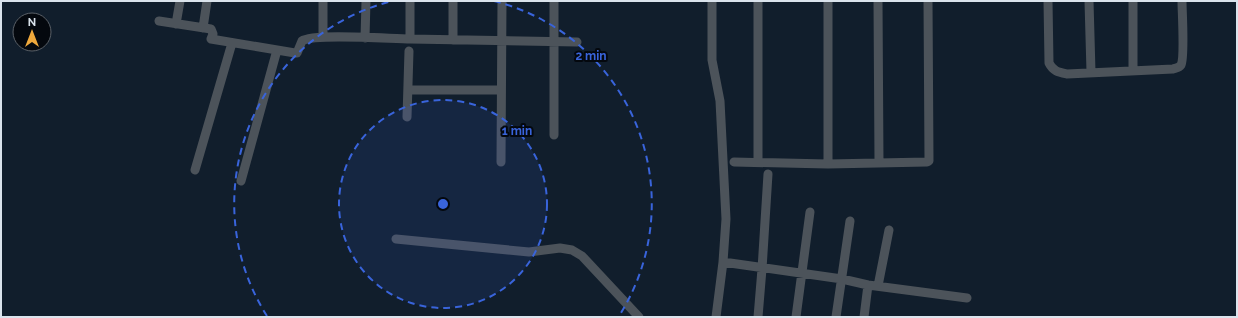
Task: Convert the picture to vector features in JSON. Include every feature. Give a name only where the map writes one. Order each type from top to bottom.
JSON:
[{"type":"street","points":[[176,24],[180,1]]},
{"type":"street","points":[[203,28],[207,1]]},
{"type":"street","points":[[323,1],[323,37]]},
{"type":"street","points":[[365,38],[366,1]]},
{"type":"street","points":[[410,1],[410,39]]},
{"type":"street","points":[[452,40],[453,1]]},
{"type":"street","points":[[501,162],[502,1]]},
{"type":"street","points":[[554,1],[554,135]]},
{"type":"street","points":[[712,1],[712,60],[720,101],[726,219],[723,262],[716,317]]},
{"type":"street","points":[[758,1],[758,162]]},
{"type":"street","points":[[828,1],[828,164]]},
{"type":"street","points":[[878,1],[879,163]]},
{"type":"street","points":[[734,162],[828,164],[929,161],[928,1]]},
{"type":"street","points":[[1048,1],[1049,63],[1053,69],[1059,73],[1066,74],[1173,69],[1179,67],[1182,64],[1182,1]]},
{"type":"street","points":[[1090,1],[1091,72]]},
{"type":"street","points":[[1133,1],[1133,70]]},
{"type":"street","points":[[160,21],[211,29],[213,34],[211,39],[297,53],[302,41],[305,39],[323,37],[502,42],[577,42]]},
{"type":"street","points":[[195,170],[232,43]]},
{"type":"street","points":[[241,181],[277,50]]},
{"type":"street","points":[[408,117],[410,51]]},
{"type":"street","points":[[408,90],[501,90]]},
{"type":"street","points":[[758,317],[768,174]]},
{"type":"street","points":[[796,317],[810,212]]},
{"type":"street","points":[[836,317],[850,221]]},
{"type":"street","points":[[878,286],[889,230]]},
{"type":"street","points":[[396,239],[529,252],[560,248],[572,250],[582,256],[639,317]]},
{"type":"street","points":[[723,262],[842,279],[868,285],[967,298]]},
{"type":"street","points":[[864,317],[868,285]]}]
